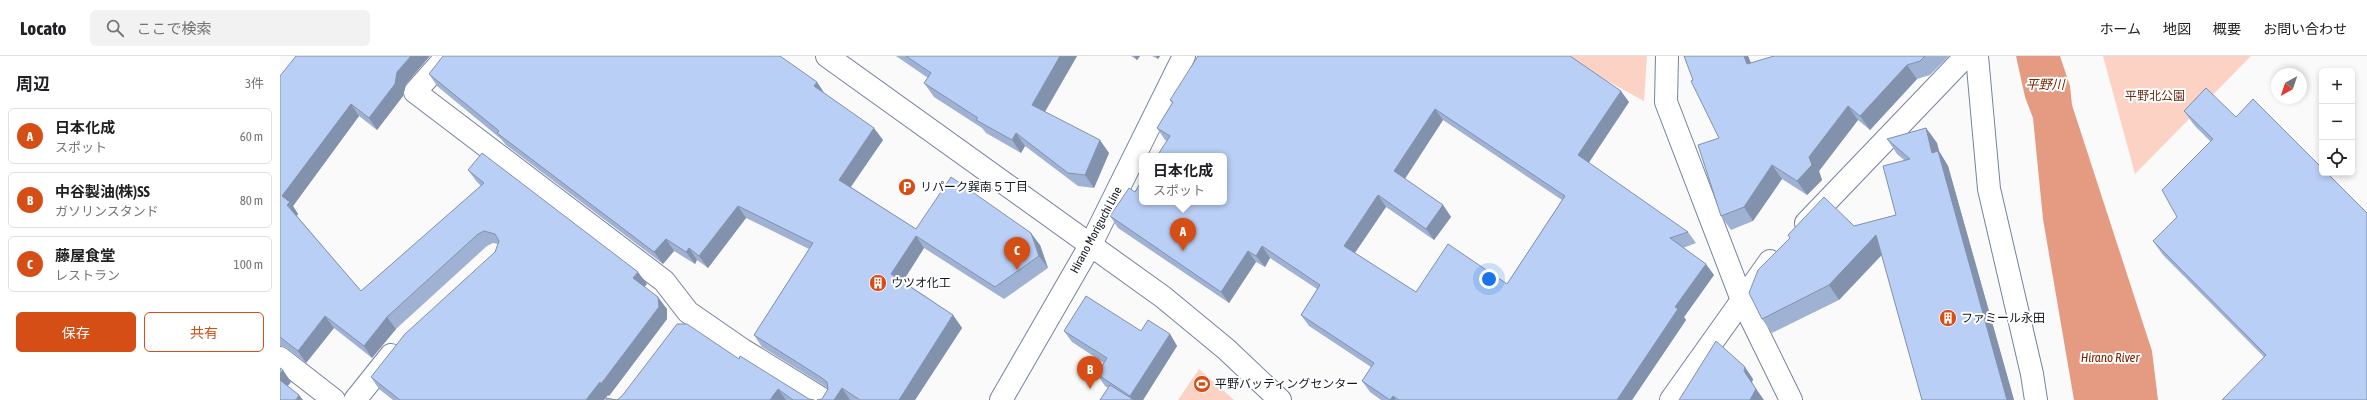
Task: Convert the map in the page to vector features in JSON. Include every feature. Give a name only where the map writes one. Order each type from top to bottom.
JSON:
[{"type":"street","points":[[447,56],[415,92],[664,281],[688,312],[743,350],[824,400]]},
{"type":"street","points":[[827,56],[1163,297],[1221,344],[1280,400]]},
{"type":"street","name":"Hirano Moriguchi Line","points":[[1001,400],[1091,244],[1184,56]]},
{"type":"street","points":[[1667,56],[1666,102],[1742,300],[1791,400]]},
{"type":"street","points":[[1671,400],[1766,265],[1966,56]]},
{"type":"street","points":[[1976,56],[1989,190],[2032,374],[2036,400]]},
{"type":"street","points":[[674,331],[688,312]]},
{"type":"street","points":[[355,400],[404,338]]},
{"type":"street","points":[[280,358],[334,400]]},
{"type":"green space","points":[[1562,56],[1647,56],[1644,101]]},
{"type":"green space","name":"平野北公園","points":[[2103,56],[2251,56],[2135,174]]},
{"type":"green space","name":"平野バッティングセンター","points":[[1199,369],[1234,400],[1178,400]]},
{"type":"water","name":"Hirano River","points":[[2016,56],[2060,56],[2070,86],[2072,105],[2152,351],[2158,400],[2074,400],[2043,219],[2033,118],[2025,97]]},
{"type":"building","points":[[296,56],[411,56],[397,72],[395,84],[369,118],[351,104],[282,196],[290,202],[287,205],[361,291],[484,183],[468,170],[482,153],[638,272],[633,278],[658,297],[659,307],[601,384],[600,382],[586,400],[400,400],[371,377],[405,334],[495,252],[499,241],[495,234],[484,231],[478,234],[387,317],[364,346],[325,316],[298,351],[280,337],[280,76]]},
{"type":"building","points":[[443,56],[780,56],[817,82],[814,86],[874,128],[839,180],[916,229],[951,177],[1031,233],[1039,256],[995,287],[916,236],[891,274],[953,315],[899,400],[860,400],[842,388],[834,400],[817,400],[822,399],[828,389],[827,382],[754,335],[813,243],[738,206],[699,256],[689,248],[686,252],[666,239],[654,252],[497,133],[499,131],[429,74]]},
{"type":"building","points":[[906,56],[1060,56],[1032,105],[1100,140],[1085,175],[1068,173],[1016,133],[1012,140],[976,120],[978,118],[924,83],[931,73]]},
{"type":"building","points":[[1198,56],[1570,56],[1621,91],[1578,155],[1688,232],[1670,238],[1706,264],[1675,307],[1678,309],[1617,400],[1399,400],[1393,396],[1390,400],[1362,381],[1374,363],[1301,315],[1320,285],[1262,246],[1256,256],[1248,251],[1221,292],[1110,216],[1129,188],[1135,192],[1139,185],[1139,205],[1227,205],[1227,153],[1159,153],[1170,136],[1157,128],[1173,102],[1170,100]],"holes":[[[1435,109],[1565,196],[1507,284],[1448,244],[1416,292],[1344,246],[1378,195],[1426,229],[1443,205],[1394,171]]]},
{"type":"building","points":[[1684,56],[1744,56],[1747,64],[1774,56],[1925,56],[1920,61],[1907,65],[1860,116],[1848,106],[1809,157],[1812,165],[1797,181],[1772,165],[1744,207],[1721,216],[1698,145],[1719,138],[1691,81],[1693,80]]},
{"type":"building","points":[[2206,88],[2236,117],[2253,99],[2319,165],[2319,176],[2330,176],[2367,213],[2367,400],[2222,400],[2266,355],[2153,241],[2177,217],[2162,190],[2213,139],[2184,111]]},
{"type":"building","name":"ファミール永田","points":[[1926,128],[1932,153],[1938,151],[2007,400],[1922,400],[1876,235],[1829,285],[1762,319],[1749,293],[1758,270],[1790,238],[1788,235],[1824,197],[1854,226],[1896,215],[1883,166],[1910,159],[1887,139]]},
{"type":"building","points":[[1086,296],[1141,331],[1148,320],[1170,334],[1130,396],[1097,374],[1107,358],[1064,331]]},
{"type":"building","points":[[677,324],[687,324],[739,359],[740,356],[809,399],[814,400],[793,400],[778,389],[770,400],[617,400],[622,396]]},
{"type":"building","points":[[1716,341],[1745,367],[1744,371],[1756,389],[1750,400],[1679,400]]},
{"type":"building","points":[[280,380],[299,395],[296,400],[280,400]]},
{"type":"building","points":[[1110,385],[1134,400],[1100,400]]},
{"type":"building","points":[[606,398],[617,400],[606,400]]},
{"type":"place","name":"リパーク巽南５丁目","points":[[907,187]]},
{"type":"place","name":"日本化成","points":[[1183,251]]},
{"type":"place","name":"藤屋食堂","points":[[1017,270]]},
{"type":"place","name":"ウツオ化工","points":[[878,283]]},
{"type":"place","name":"ファミール永田","points":[[1948,318]]},
{"type":"place","name":"平野バッティングセンター","points":[[1202,384]]},
{"type":"place","name":"中谷製油(株)SS","points":[[1090,389]]},
{"type":"water label","name":"平野川","points":[[2045,84]]}]
